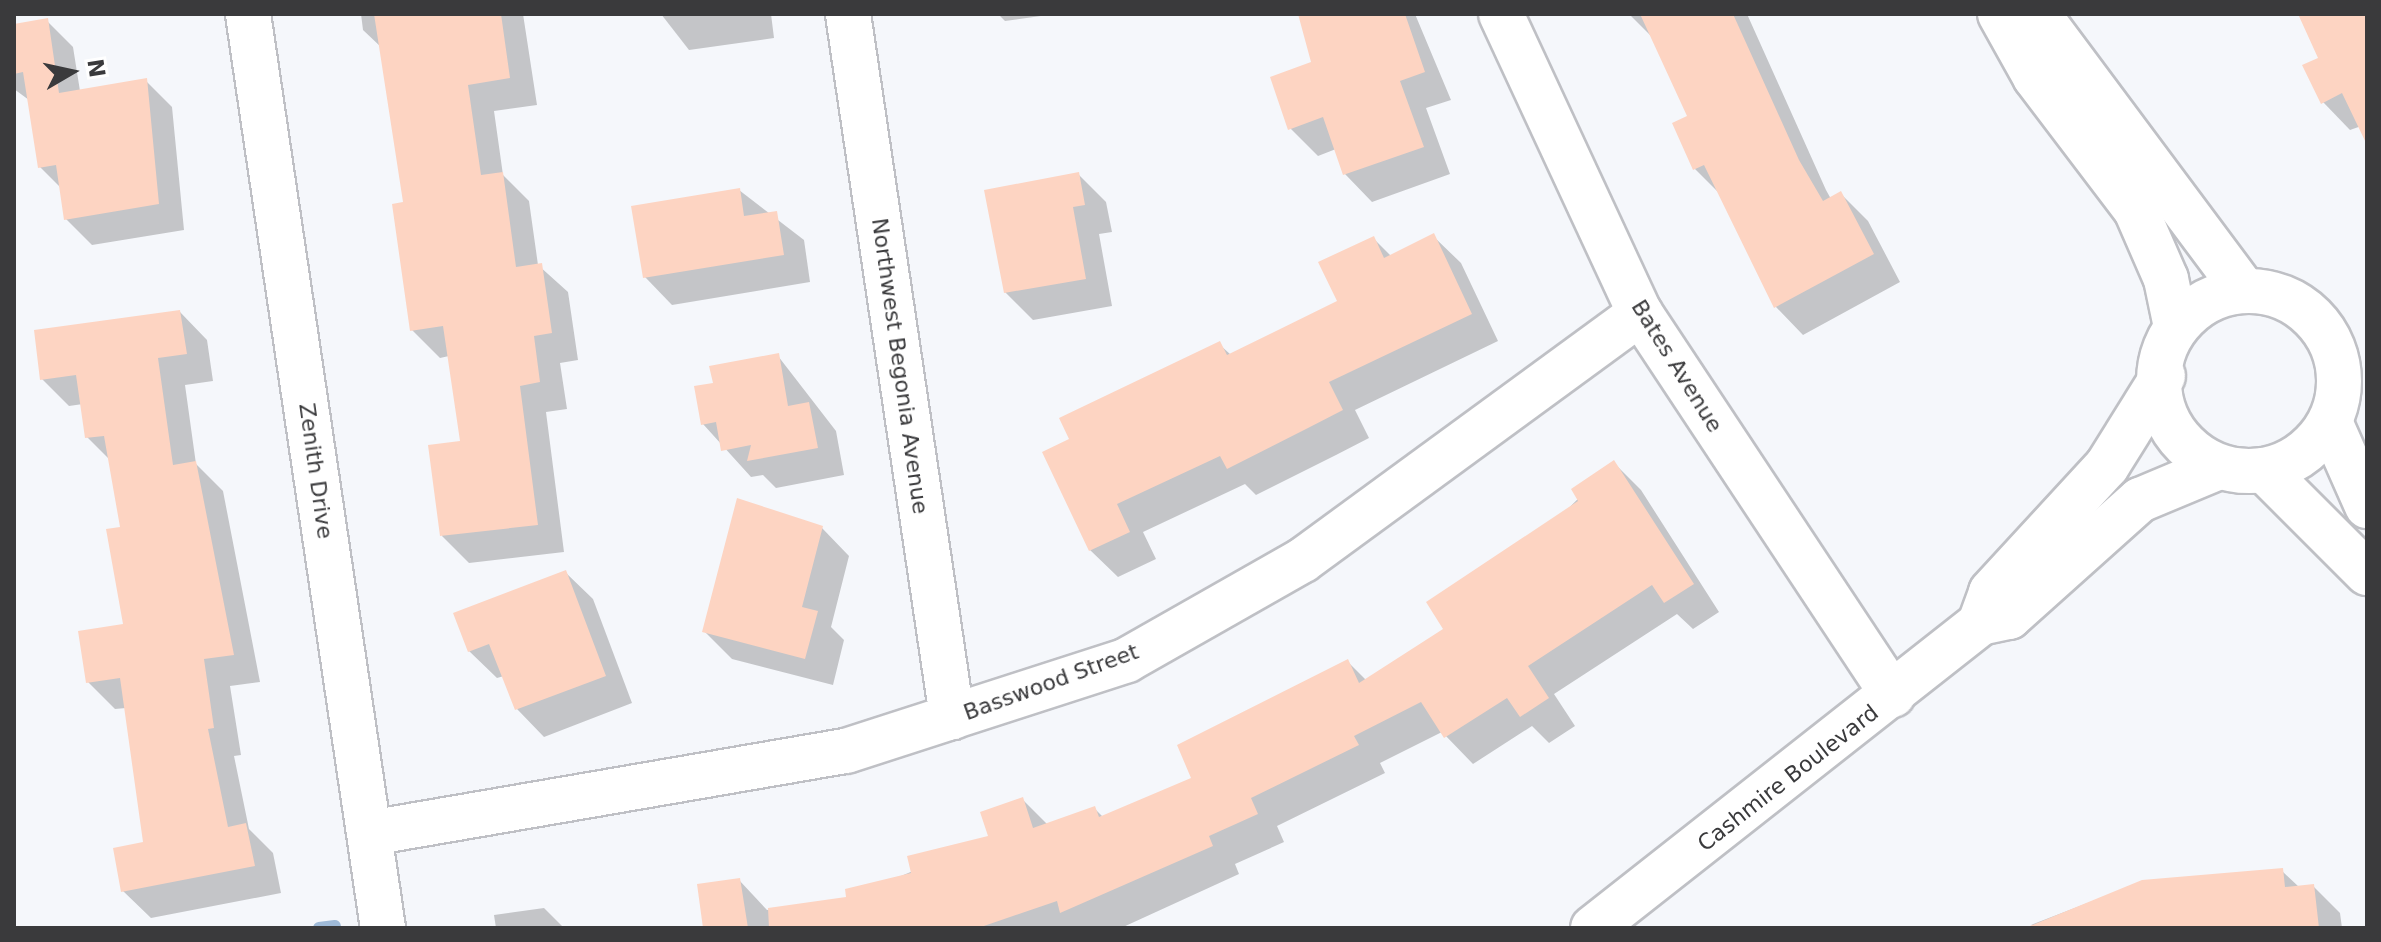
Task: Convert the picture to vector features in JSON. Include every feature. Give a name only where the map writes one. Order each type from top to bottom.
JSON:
[{"type":"street","name":"Zenith Drive","points":[[248,14],[383,928]]},
{"type":"street","name":"Northwest Begonia Avenue","points":[[848,14],[952,717]]},
{"type":"street","name":"Bates Avenue","points":[[1501,14],[1640,313],[1893,695]]},
{"type":"street","points":[[2000,14],[2035,77],[2136,210],[2166,279],[2176,327],[2163,376],[2174,433],[2214,469],[2264,470],[2293,459],[2330,422]]},
{"type":"street","points":[[2038,14],[2244,290]]},
{"type":"street","points":[[2176,327],[2191,311],[2244,290],[2290,300],[2328,334],[2336,368],[2330,422],[2367,506]]},
{"type":"street","name":"Basswood Street","points":[[370,833],[737,775],[952,717],[1127,660],[1303,560],[1640,313]]},
{"type":"street","name":"Cashmire Boulevard","points":[[1980,623],[1991,592],[2107,466],[2163,376]]},
{"type":"street","name":"Cashmire Boulevard","points":[[1593,928],[1893,695],[1980,623],[2009,617],[2140,500],[2214,469]]},
{"type":"street","points":[[2264,470],[2367,573]]},
{"type":"building","points":[[374,14],[501,14],[510,78],[468,85],[481,175],[503,172],[516,267],[542,263],[552,333],[534,336],[540,382],[520,386],[538,525],[440,536],[428,445],[460,441],[443,326],[410,331],[392,204],[403,202]]},
{"type":"building","points":[[1298,14],[1405,14],[1425,72],[1400,81],[1424,147],[1343,175],[1323,117],[1288,130],[1270,77],[1311,62]]},
{"type":"building","points":[[1640,14],[1733,14],[1799,160],[1823,201],[1841,191],[1874,254],[1774,308],[1704,165],[1693,170],[1672,123],[1687,116]]},
{"type":"building","points":[[2298,14],[2367,14],[2367,145],[2342,93],[2321,104],[2302,65],[2318,58]]},
{"type":"building","points":[[48,18],[59,93],[147,78],[159,204],[64,220],[56,165],[38,168],[23,72],[14,74],[14,24]]},
{"type":"building","points":[[1079,172],[1085,205],[1073,207],[1086,279],[1004,293],[984,190]]},
{"type":"building","points":[[740,188],[744,216],[777,211],[784,255],[643,278],[631,206]]},
{"type":"building","points":[[1434,233],[1472,314],[1329,382],[1343,410],[1227,469],[1220,456],[1117,504],[1130,532],[1089,551],[1042,452],[1069,439],[1059,418],[1220,341],[1227,355],[1337,301],[1318,262],[1374,236],[1384,258]]},
{"type":"building","points":[[180,310],[187,354],[158,358],[173,465],[196,461],[234,655],[204,659],[214,728],[208,729],[228,827],[246,823],[255,866],[121,892],[113,848],[143,842],[120,678],[86,683],[78,631],[123,624],[106,529],[120,527],[104,436],[85,438],[76,375],[40,380],[34,330]]},
{"type":"building","points":[[779,353],[788,406],[809,402],[818,448],[747,461],[751,445],[721,451],[716,422],[701,425],[694,386],[713,383],[709,366]]},
{"type":"building","points":[[1614,460],[1694,584],[1664,603],[1652,585],[1528,666],[1549,698],[1520,717],[1507,698],[1444,738],[1421,702],[1354,736],[1359,745],[1251,798],[1258,814],[1209,836],[1213,846],[1060,913],[1057,901],[978,928],[769,928],[768,908],[846,897],[845,889],[911,873],[907,856],[988,836],[980,812],[1023,797],[1033,828],[1095,806],[1099,817],[1191,778],[1177,745],[1348,659],[1359,683],[1443,629],[1426,602],[1578,501],[1571,489]]},
{"type":"building","points":[[737,498],[823,526],[802,607],[818,611],[805,659],[702,632]]},
{"type":"building","points":[[566,570],[606,676],[515,710],[489,644],[468,652],[453,613]]},
{"type":"building","points":[[2283,868],[2285,887],[2314,884],[2319,928],[2025,928],[2142,880]]},
{"type":"building","points":[[740,878],[748,928],[703,928],[697,884]]},
{"type":"waterway","points":[[319,928],[335,926]]}]
